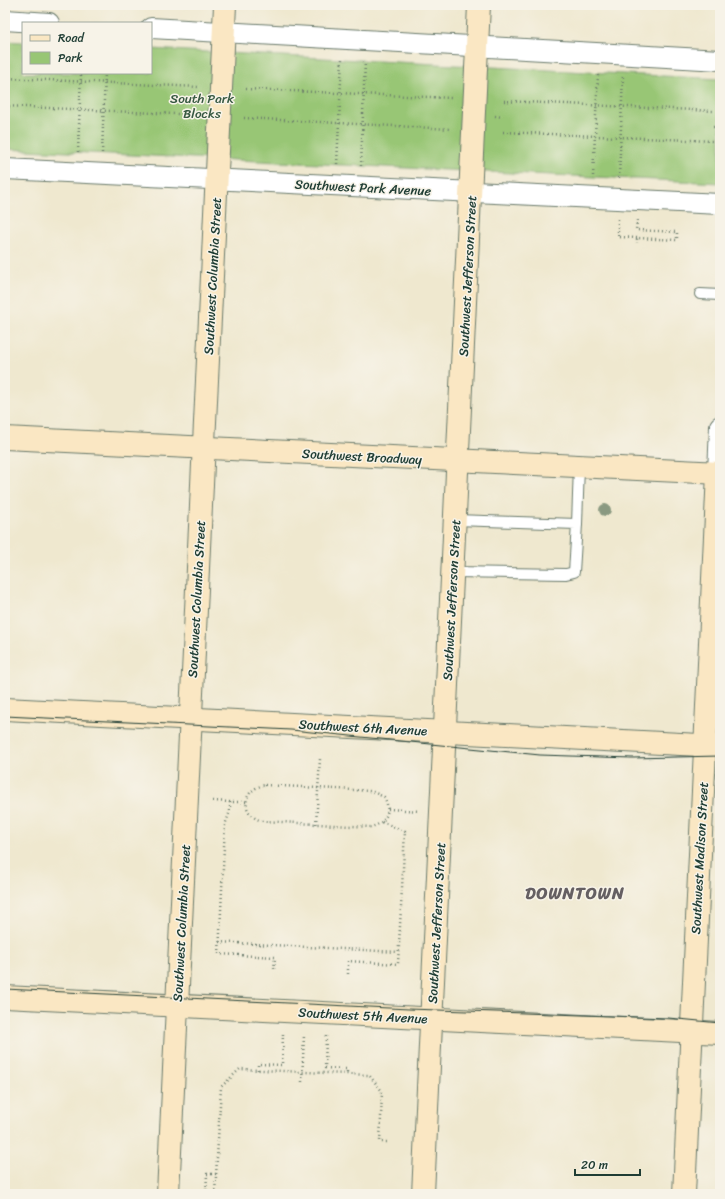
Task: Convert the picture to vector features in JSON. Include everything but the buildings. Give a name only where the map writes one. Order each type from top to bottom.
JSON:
[{"type":"main road","name":"Southwest Columbia Street","points":[[168,1194],[225,5]]},
{"type":"main road","name":"Southwest Jefferson Street","points":[[423,1194],[479,5]]},
{"type":"main road","name":"Southwest Broadway","points":[[5,438],[719,473]]},
{"type":"main road","name":"Southwest Madison Street","points":[[684,1194],[691,1032],[713,746],[719,473]]},
{"type":"main road","name":"Southwest 6th Avenue","points":[[5,709],[713,746]]},
{"type":"main road","name":"Southwest 5th Avenue","points":[[5,998],[720,1033]]},
{"type":"street","points":[[5,20],[35,22]]},
{"type":"street","points":[[152,28],[720,60]]},
{"type":"street","name":"Southwest Park Avenue","points":[[5,169],[720,204]]},
{"type":"street","name":"Southwest Madison Street","points":[[719,473],[720,426]]},
{"type":"lane","points":[[700,294],[720,295]]},
{"type":"lane","points":[[453,572],[566,574],[574,572],[579,466]]},
{"type":"lane","points":[[455,520],[576,524]]},
{"type":"path","points":[[336,185],[343,39]]},
{"type":"path","points":[[361,187],[366,40]]},
{"type":"path","points":[[592,198],[599,53]]},
{"type":"path","points":[[618,199],[623,54]]},
{"type":"path","points":[[78,172],[81,74]]},
{"type":"path","points":[[102,174],[105,74]]},
{"type":"path","points":[[5,78],[199,87]]},
{"type":"path","points":[[246,89],[455,99]]},
{"type":"path","points":[[504,101],[714,111]]},
{"type":"path","points":[[5,106],[197,115]]},
{"type":"path","points":[[244,118],[453,129]]},
{"type":"path","points":[[713,127],[720,128]]},
{"type":"path","points":[[503,132],[713,141]]},
{"type":"path","points":[[618,219],[618,237],[677,240],[677,232],[636,230],[637,220]]},
{"type":"path","points":[[637,238],[637,243]]},
{"type":"path","points":[[316,824],[320,759]]},
{"type":"path","points":[[258,786],[318,788],[378,792],[384,796],[388,810],[387,816],[382,822],[370,826],[256,820],[250,815],[246,802],[248,796],[258,786]]},
{"type":"path","points":[[213,801],[246,802]]},
{"type":"path","points":[[230,802],[230,811],[225,824],[219,954],[275,957],[274,969]]},
{"type":"path","points":[[388,810],[419,811]]},
{"type":"path","points":[[348,974],[348,961],[398,964],[404,831],[382,822]]},
{"type":"path","points":[[219,942],[398,952]]},
{"type":"path","points":[[258,1070],[258,1064],[282,1065],[283,1034]]},
{"type":"path","points":[[302,1082],[304,1035]]},
{"type":"path","points":[[326,1036],[325,1068],[347,1068],[347,1074]]},
{"type":"path","points":[[216,1194],[221,1086],[240,1069],[369,1075],[382,1091],[380,1142],[387,1142]]},
{"type":"path","points":[[206,1194],[208,1174],[216,1174]]},
{"type":"green space","name":"South Park Blocks","points":[[5,41],[22,42],[22,74],[152,74],[152,49],[720,79],[720,183],[5,149]]},
{"type":"tram line","points":[[5,716],[291,730],[540,755],[632,758],[720,756]]},
{"type":"tram line","points":[[5,989],[409,1009],[668,1018],[720,1023]]},
{"type":"district","name":"DOWNTOWN","points":[[575,893]]}]
